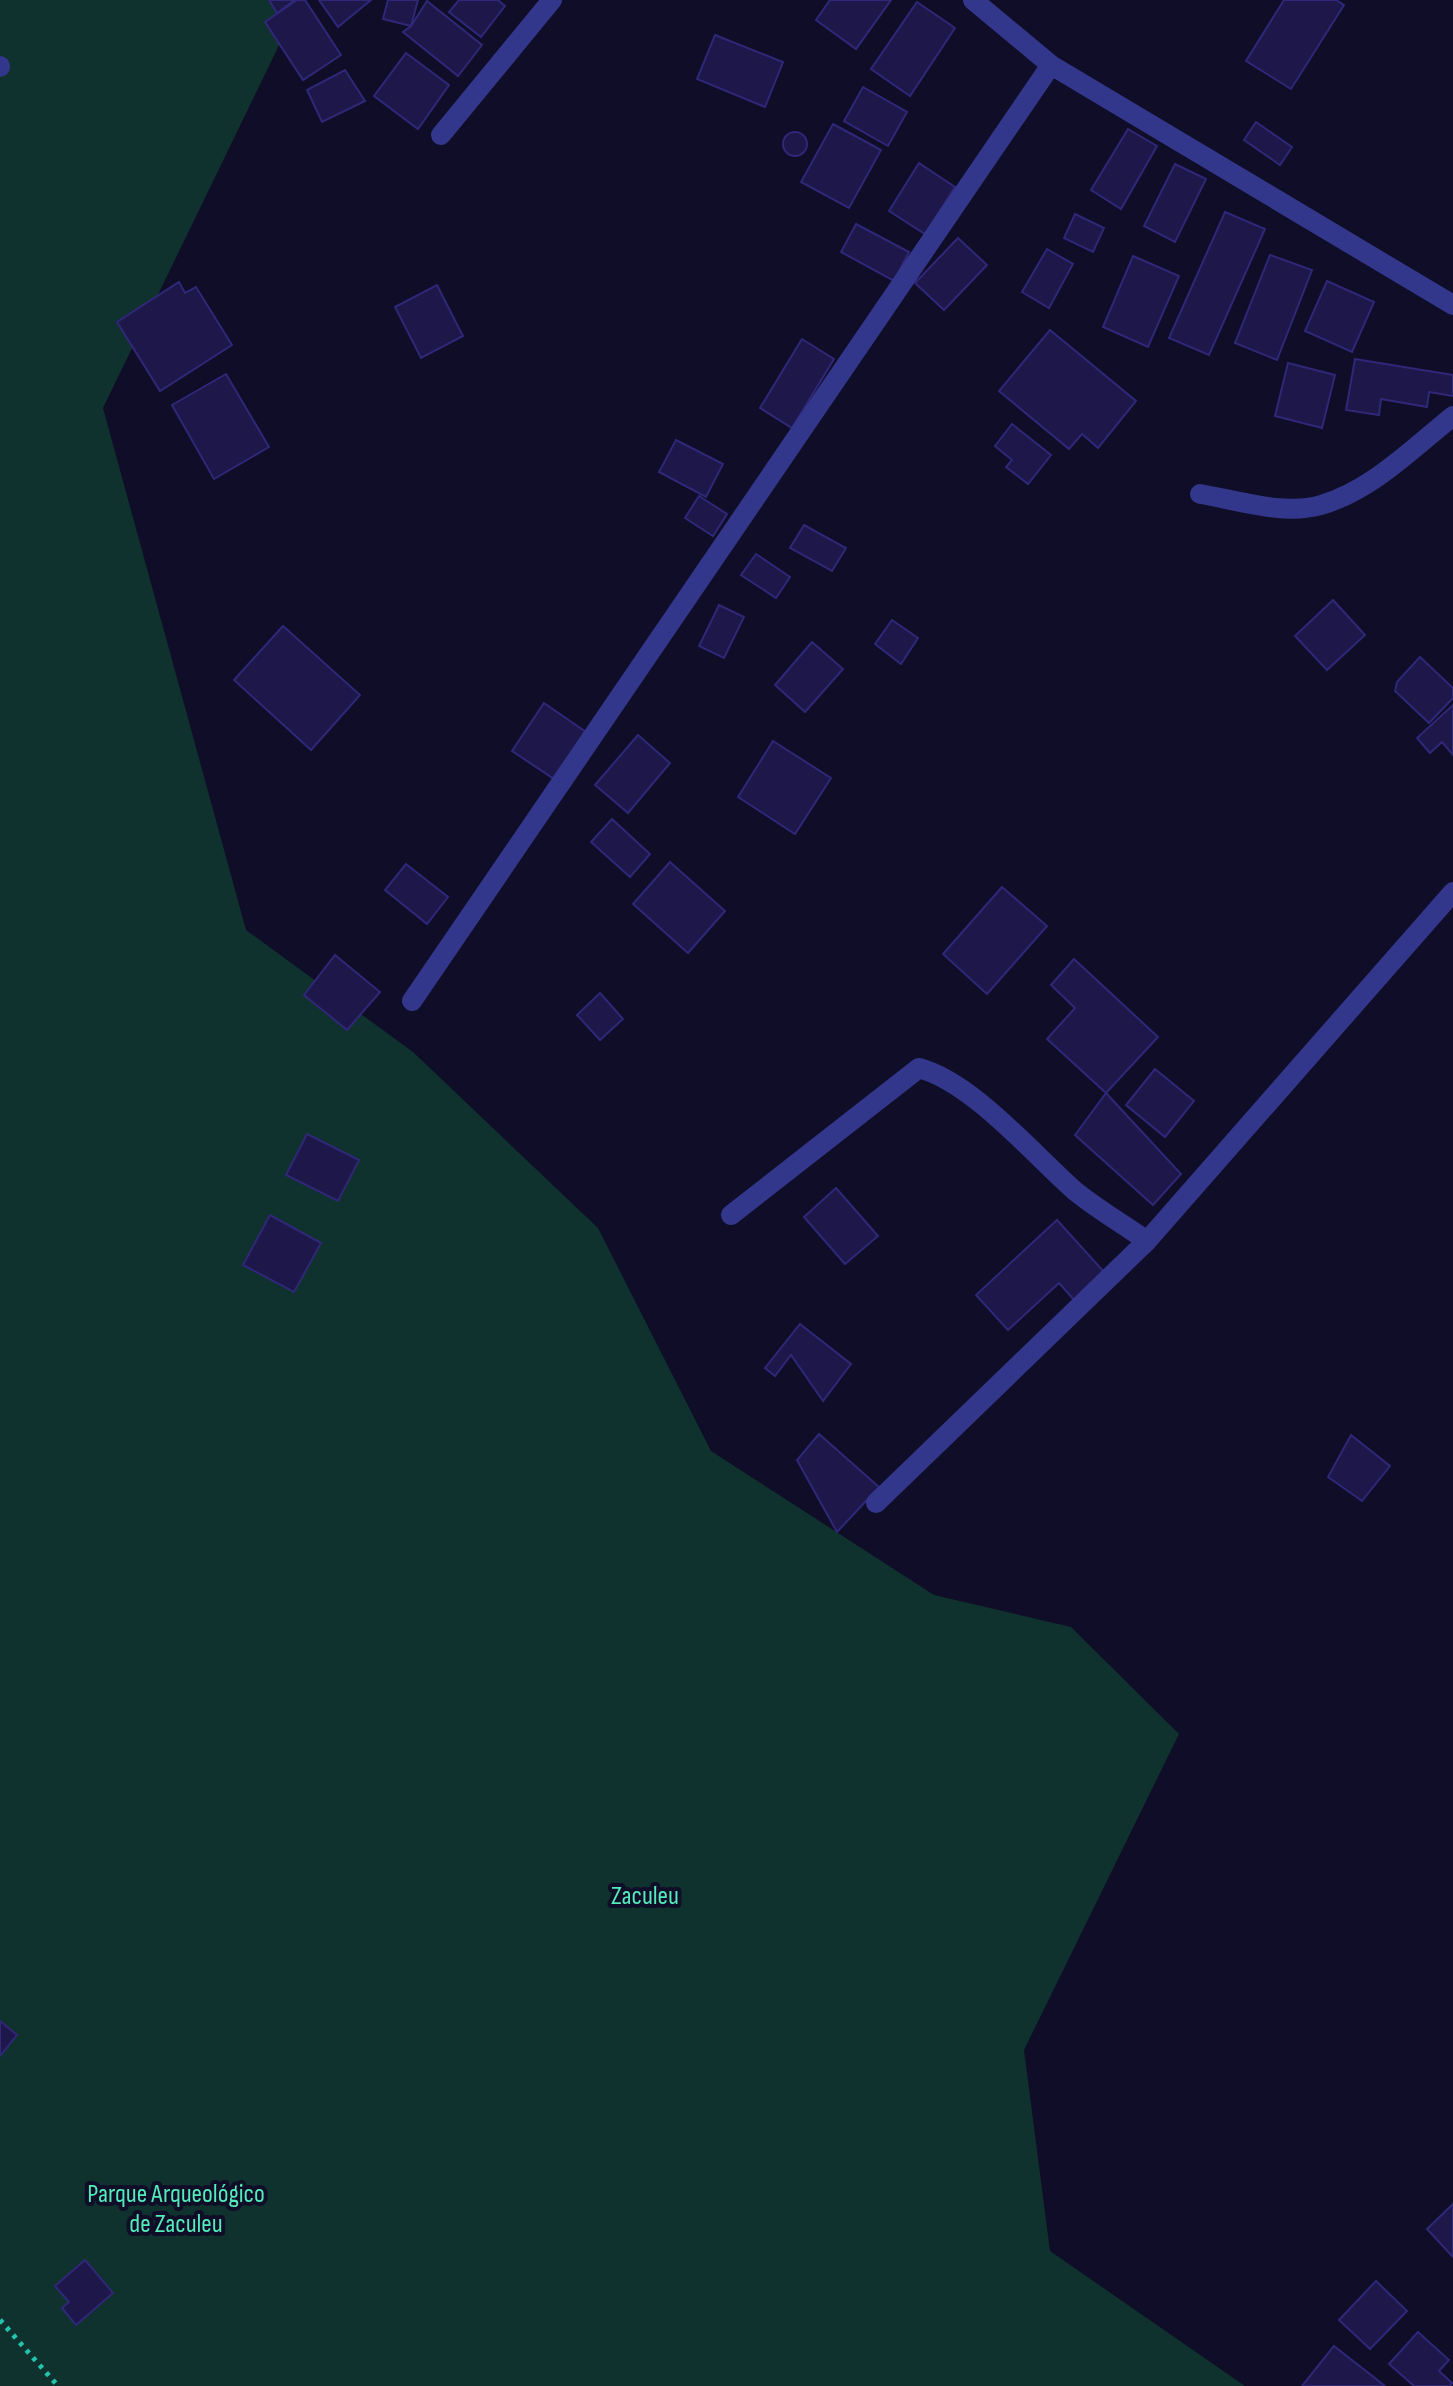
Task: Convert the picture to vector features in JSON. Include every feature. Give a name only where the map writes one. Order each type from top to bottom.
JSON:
[{"type":"street","points":[[441,135],[552,0]]},
{"type":"street","points":[[973,0],[1051,65],[1453,305]]},
{"type":"street","points":[[412,1001],[1051,65]]},
{"type":"street","points":[[1200,494],[1277,507],[1321,505],[1378,477],[1453,416]]},
{"type":"street","points":[[876,1503],[1147,1241],[1453,892]]},
{"type":"street","points":[[731,1215],[919,1068],[937,1073],[1004,1124],[1077,1193],[1147,1241]]},
{"type":"path","points":[[0,2320],[58,2386]]},
{"type":"green space","name":"Zaculeu","points":[[0,0],[301,0],[103,408],[246,930],[413,1052],[598,1228],[711,1451],[934,1595],[1071,1627],[1179,1734],[1024,2050],[1050,2251],[1245,2386],[0,2386]]},
{"type":"building","points":[[269,0],[295,0],[277,13]]},
{"type":"building","points":[[297,0],[305,0],[341,55],[303,80],[265,22]]},
{"type":"building","points":[[319,0],[371,0],[338,27]]},
{"type":"building","points":[[388,0],[418,0],[411,26],[383,19]]},
{"type":"building","points":[[459,0],[498,0],[505,6],[481,37],[449,12]]},
{"type":"building","points":[[830,0],[891,0],[856,49],[816,20]]},
{"type":"building","points":[[1284,0],[1336,0],[1344,5],[1291,89],[1246,61]]},
{"type":"building","points":[[427,1],[482,45],[458,76],[403,32],[411,26]]},
{"type":"building","points":[[917,2],[955,28],[910,96],[871,69]]},
{"type":"building","points":[[715,35],[783,62],[765,107],[697,79]]},
{"type":"building","points":[[406,53],[449,85],[418,129],[374,96]]},
{"type":"building","points":[[345,70],[365,101],[322,122],[307,90]]},
{"type":"building","points":[[863,87],[907,112],[888,146],[844,121]]},
{"type":"building","points":[[1256,122],[1292,147],[1280,165],[1244,140]]},
{"type":"building","points":[[833,124],[881,150],[849,208],[801,182]]},
{"type":"building","points":[[1128,129],[1157,146],[1121,209],[1091,190]]},
{"type":"building","points":[[795,132],[806,139],[807,144],[800,155],[795,156],[784,149],[783,144],[790,133]]},
{"type":"building","points":[[919,163],[955,187],[925,234],[889,211]]},
{"type":"building","points":[[1175,164],[1206,179],[1175,242],[1144,226]]},
{"type":"building","points":[[1225,212],[1265,229],[1209,355],[1169,338]]},
{"type":"building","points":[[1075,214],[1104,228],[1093,252],[1064,238]]},
{"type":"building","points":[[856,224],[909,252],[894,281],[841,252]]},
{"type":"building","points":[[958,238],[987,265],[944,310],[915,283]]},
{"type":"building","points":[[1047,249],[1073,264],[1049,308],[1022,292]]},
{"type":"building","points":[[1270,255],[1312,270],[1277,360],[1235,343]]},
{"type":"building","points":[[1133,256],[1179,276],[1148,347],[1103,327]]},
{"type":"building","points":[[1327,281],[1374,302],[1352,352],[1305,331]]},
{"type":"building","points":[[179,282],[185,293],[196,287],[232,345],[160,391],[117,322]]},
{"type":"building","points":[[437,285],[463,336],[421,358],[395,307]]},
{"type":"building","points":[[1050,330],[1136,401],[1098,448],[1082,434],[1069,449],[999,391]]},
{"type":"building","points":[[802,339],[834,359],[792,428],[760,408]]},
{"type":"building","points":[[1355,359],[1453,375],[1453,396],[1429,392],[1427,407],[1381,399],[1379,415],[1346,410]]},
{"type":"building","points":[[1288,363],[1335,375],[1322,428],[1275,416]]},
{"type":"building","points":[[226,374],[269,447],[214,479],[172,405]]},
{"type":"building","points":[[1012,424],[1051,455],[1028,484],[1006,467],[1012,460],[995,446]]},
{"type":"building","points":[[676,440],[723,464],[706,497],[659,472]]},
{"type":"building","points":[[699,496],[727,514],[713,536],[685,518]]},
{"type":"building","points":[[804,525],[846,548],[832,571],[790,548]]},
{"type":"building","points":[[756,554],[790,577],[776,598],[741,575]]},
{"type":"building","points":[[1333,600],[1365,635],[1327,670],[1295,636]]},
{"type":"building","points":[[719,605],[744,617],[724,658],[699,646]]},
{"type":"building","points":[[892,620],[918,638],[901,664],[875,644]]},
{"type":"building","points":[[283,626],[360,695],[311,750],[234,680]]},
{"type":"building","points":[[812,642],[843,669],[805,712],[775,685]]},
{"type":"building","points":[[1420,657],[1453,688],[1453,698],[1429,723],[1395,691],[1397,682]]},
{"type":"building","points":[[544,703],[586,732],[554,779],[512,751]]},
{"type":"building","points":[[1453,705],[1453,755],[1442,742],[1430,753],[1417,738]]},
{"type":"building","points":[[638,735],[670,763],[628,813],[595,785]]},
{"type":"building","points":[[773,741],[831,778],[795,834],[738,797]]},
{"type":"building","points":[[612,819],[650,854],[630,877],[591,842]]},
{"type":"building","points":[[670,862],[725,911],[688,953],[633,904]]},
{"type":"building","points":[[406,864],[448,897],[427,924],[385,890]]},
{"type":"building","points":[[1002,887],[1047,926],[987,994],[943,954]]},
{"type":"building","points":[[335,955],[380,992],[347,1030],[304,995]]},
{"type":"building","points":[[1074,959],[1158,1037],[1106,1093],[1047,1039],[1075,1008],[1051,985]]},
{"type":"building","points":[[600,993],[623,1019],[600,1040],[577,1015]]},
{"type":"building","points":[[1155,1069],[1194,1101],[1165,1137],[1126,1105]]},
{"type":"building","points":[[1106,1093],[1181,1174],[1153,1205],[1075,1135]]},
{"type":"building","points":[[307,1134],[359,1160],[338,1201],[286,1175]]},
{"type":"building","points":[[836,1188],[878,1236],[845,1264],[804,1217]]},
{"type":"building","points":[[270,1215],[321,1243],[294,1292],[243,1265]]},
{"type":"building","points":[[1057,1220],[1105,1273],[1075,1301],[1059,1283],[1008,1330],[976,1295]]},
{"type":"building","points":[[800,1324],[851,1364],[823,1401],[791,1355],[775,1376],[765,1368]]},
{"type":"building","points":[[819,1434],[879,1487],[837,1532],[797,1460]]},
{"type":"building","points":[[1351,1435],[1390,1466],[1362,1501],[1328,1477]]},
{"type":"building","points":[[0,2021],[17,2035],[0,2056]]},
{"type":"building","points":[[1453,2204],[1453,2257],[1427,2229]]},
{"type":"building","points":[[85,2260],[113,2293],[76,2325],[62,2308],[69,2302],[55,2286]]},
{"type":"building","points":[[1376,2281],[1407,2311],[1370,2349],[1339,2320]]},
{"type":"building","points":[[1418,2332],[1449,2360],[1439,2371],[1452,2383],[1450,2386],[1414,2386],[1389,2364]]},
{"type":"building","points":[[1334,2346],[1385,2386],[1302,2386]]},
{"type":"park label","name":"Parque Arqueológico de Zaculeu","points":[[176,2209]]}]
